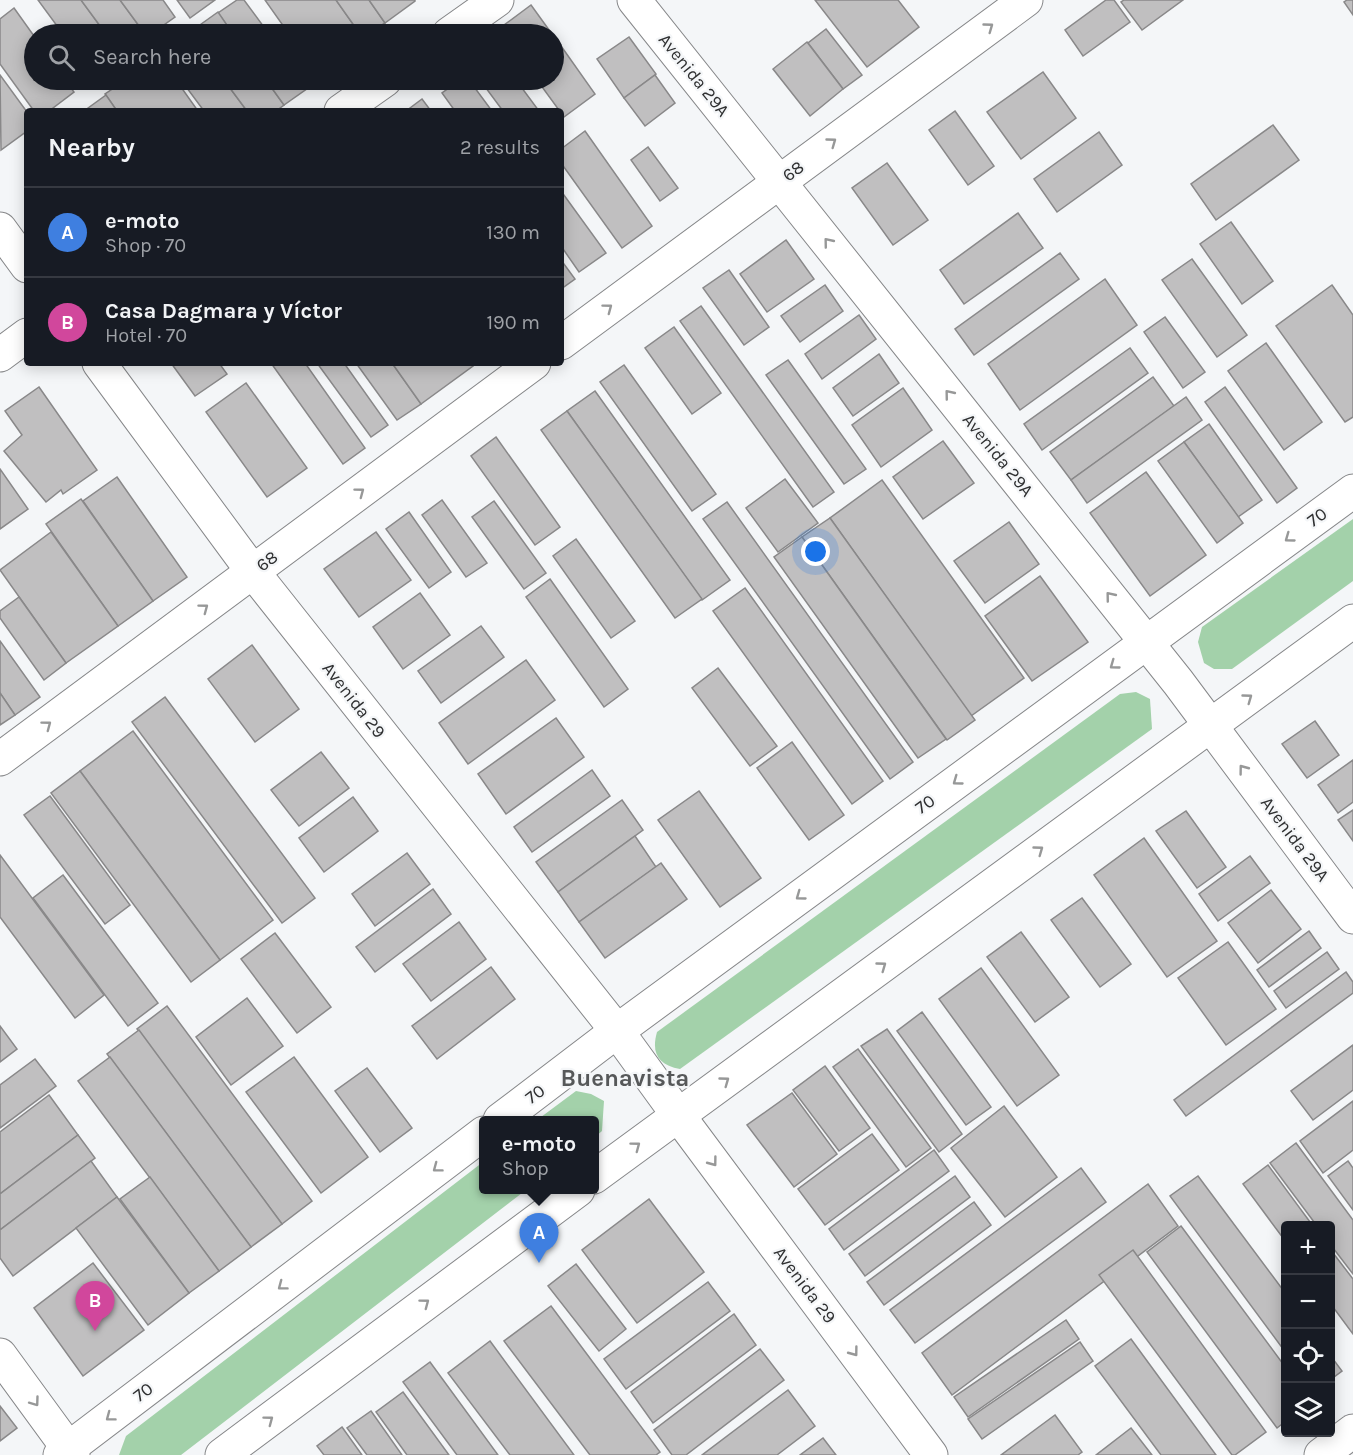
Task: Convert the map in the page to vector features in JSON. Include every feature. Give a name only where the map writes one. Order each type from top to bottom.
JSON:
[{"type":"street","points":[[463,24],[497,0]]},
{"type":"street","name":"Avenida 29A","points":[[633,0],[780,181],[1146,642],[1211,725],[1353,917]]},
{"type":"street","name":"68","points":[[564,341],[1026,0]]},
{"type":"street","points":[[345,108],[371,90]]},
{"type":"street","points":[[0,229],[24,262]]},
{"type":"street","points":[[0,355],[24,337]]},
{"type":"street","name":"Avenida 29","points":[[101,366],[253,572],[617,1031],[931,1455]]},
{"type":"street","name":"68","points":[[0,759],[530,366]]},
{"type":"street","name":"70","points":[[505,1116],[617,1031],[1353,491]]},
{"type":"street","points":[[599,1173],[1353,621]]},
{"type":"street","name":"70","points":[[67,1453],[479,1136]]},
{"type":"street","points":[[222,1455],[573,1194]]},
{"type":"street","points":[[0,1355],[67,1453]]},
{"type":"street","points":[[1321,1455],[1353,1431]]},
{"type":"green space","points":[[1353,519],[1353,581],[1232,669],[1214,669],[1204,663],[1198,642],[1202,627]]},
{"type":"green space","points":[[1136,692],[1150,699],[1152,729],[680,1069],[661,1061],[655,1046],[657,1032],[1120,694]]},
{"type":"green space","points":[[576,1091],[591,1094],[604,1101],[602,1131],[599,1134],[599,1116],[542,1116]]},
{"type":"green space","points":[[479,1165],[479,1194],[521,1194],[181,1455],[119,1455],[126,1436]]},
{"type":"building","points":[[38,0],[81,0],[99,24],[56,24]]},
{"type":"building","points":[[81,0],[120,0],[138,24],[99,24]]},
{"type":"building","points":[[120,0],[163,0],[175,17],[165,24],[138,24]]},
{"type":"building","points":[[177,0],[215,0],[190,18]]},
{"type":"building","points":[[237,0],[244,0],[262,24],[226,24],[218,13]]},
{"type":"building","points":[[265,0],[336,0],[353,24],[282,24]]},
{"type":"building","points":[[336,0],[369,0],[385,23],[383,24],[353,24]]},
{"type":"building","points":[[369,0],[415,0],[415,1],[385,23]]},
{"type":"building","points":[[815,0],[898,0],[919,27],[867,67]]},
{"type":"building","points":[[1106,0],[1114,0],[1130,22],[1083,56],[1065,30]]},
{"type":"building","points":[[1124,0],[1183,0],[1142,30],[1121,2]]},
{"type":"building","points":[[1353,0],[1353,15],[1344,2]]},
{"type":"building","points":[[531,5],[545,24],[505,24]]},
{"type":"building","points":[[14,8],[25,24],[24,90],[72,90],[74,92],[53,108],[32,108],[0,64],[0,19]]},
{"type":"building","points":[[218,12],[226,24],[201,24]]},
{"type":"building","points":[[826,29],[862,75],[843,89],[808,43]]},
{"type":"building","points":[[629,37],[656,74],[624,98],[597,59]]},
{"type":"building","points":[[807,42],[843,89],[810,116],[773,69]]},
{"type":"building","points":[[564,50],[595,94],[564,117],[564,108],[557,108],[544,90],[564,90]]},
{"type":"building","points":[[1043,72],[1076,118],[1021,159],[987,112]]},
{"type":"building","points":[[0,75],[24,108],[24,133],[1,150]]},
{"type":"building","points":[[655,75],[675,103],[645,126],[624,98]]},
{"type":"building","points":[[111,90],[183,90],[196,108],[115,108],[105,94]]},
{"type":"building","points":[[188,90],[231,90],[245,108],[202,108]]},
{"type":"building","points":[[231,90],[273,90],[284,105],[280,108],[245,108]]},
{"type":"building","points":[[273,90],[305,90],[284,105]]},
{"type":"building","points":[[446,90],[476,90],[490,108],[453,108],[442,93]]},
{"type":"building","points":[[487,90],[523,90],[537,108],[501,108]]},
{"type":"building","points":[[106,95],[115,108],[88,108]]},
{"type":"building","points":[[422,99],[429,108],[410,108]]},
{"type":"building","points":[[955,111],[994,166],[968,185],[929,130]]},
{"type":"building","points":[[1273,125],[1299,160],[1216,220],[1191,184]]},
{"type":"building","points":[[585,131],[652,226],[622,248],[564,167],[564,147]]},
{"type":"building","points":[[1099,132],[1122,165],[1057,212],[1034,179]]},
{"type":"building","points":[[648,147],[678,188],[660,201],[631,160]]},
{"type":"building","points":[[887,163],[928,220],[893,245],[852,188]]},
{"type":"building","points":[[564,195],[606,253],[579,272],[564,250]]},
{"type":"building","points":[[1018,213],[1043,248],[964,304],[940,270]]},
{"type":"building","points":[[1231,222],[1273,281],[1242,304],[1200,244]]},
{"type":"building","points":[[786,240],[814,279],[767,312],[740,274]]},
{"type":"building","points":[[1060,253],[1079,279],[974,355],[955,329]]},
{"type":"building","points":[[1192,259],[1247,335],[1217,357],[1162,280]]},
{"type":"building","points":[[564,264],[575,279],[564,287]]},
{"type":"building","points":[[729,270],[769,327],[744,345],[703,288]]},
{"type":"building","points":[[1105,279],[1137,325],[1020,410],[988,364]]},
{"type":"building","points":[[825,285],[843,311],[800,342],[781,316]]},
{"type":"building","points":[[1332,285],[1353,315],[1353,417],[1345,422],[1276,326]]},
{"type":"building","points":[[701,306],[834,492],[813,507],[680,321]]},
{"type":"building","points":[[859,315],[876,339],[822,379],[805,354]]},
{"type":"building","points":[[1165,317],[1205,372],[1183,388],[1144,332]]},
{"type":"building","points":[[674,327],[721,393],[692,414],[645,348]]},
{"type":"building","points":[[1266,343],[1322,422],[1284,450],[1228,371]]},
{"type":"building","points":[[1130,348],[1148,373],[1042,450],[1024,424]]},
{"type":"building","points":[[879,354],[899,383],[853,416],[833,388]]},
{"type":"building","points":[[788,360],[866,469],[844,484],[766,375]]},
{"type":"building","points":[[624,365],[716,494],[692,511],[600,382]]},
{"type":"building","points":[[173,366],[221,366],[227,374],[195,396]]},
{"type":"building","points":[[273,366],[307,366],[365,448],[343,464]]},
{"type":"building","points":[[319,366],[346,366],[388,425],[371,437]]},
{"type":"building","points":[[358,366],[394,366],[421,404],[397,420]]},
{"type":"building","points":[[394,366],[473,366],[421,404]]},
{"type":"building","points":[[1153,377],[1174,406],[1071,480],[1050,452]]},
{"type":"building","points":[[246,383],[307,468],[267,497],[206,412]]},
{"type":"building","points":[[39,387],[97,470],[63,494],[61,490],[46,502],[4,451],[22,435],[5,411]]},
{"type":"building","points":[[1225,387],[1297,488],[1277,503],[1205,402]]},
{"type":"building","points":[[903,388],[932,430],[881,467],[852,425]]},
{"type":"building","points":[[595,391],[730,580],[702,600],[567,411]]},
{"type":"building","points":[[1186,397],[1202,420],[1087,503],[1071,480]]},
{"type":"building","points":[[567,411],[702,599],[675,618],[541,430]]},
{"type":"building","points":[[1209,424],[1262,500],[1238,517],[1184,442]]},
{"type":"building","points":[[496,437],[560,527],[535,545],[471,456]]},
{"type":"building","points":[[943,441],[974,483],[923,519],[893,477]]},
{"type":"building","points":[[1184,442],[1243,523],[1217,543],[1158,461]]},
{"type":"building","points":[[0,469],[28,509],[0,529]]},
{"type":"building","points":[[1146,472],[1206,555],[1150,596],[1090,513]]},
{"type":"building","points":[[117,477],[187,577],[153,601],[83,501]]},
{"type":"building","points":[[785,479],[818,523],[778,552],[746,508]]},
{"type":"building","points":[[882,480],[1024,678],[971,716],[830,518]]},
{"type":"building","points":[[81,499],[153,601],[118,626],[46,524]]},
{"type":"building","points":[[442,500],[487,563],[466,577],[422,515]]},
{"type":"building","points":[[494,501],[546,573],[524,589],[472,517]]},
{"type":"building","points":[[727,502],[913,762],[890,779],[703,519]]},
{"type":"building","points":[[409,512],[451,572],[429,588],[386,529]]},
{"type":"building","points":[[830,518],[975,720],[947,740],[802,537]]},
{"type":"building","points":[[1009,522],[1039,564],[985,603],[954,561]]},
{"type":"building","points":[[51,532],[118,626],[66,663],[0,570]]},
{"type":"building","points":[[376,532],[411,580],[359,617],[324,569]]},
{"type":"building","points":[[802,537],[946,739],[918,758],[774,557]]},
{"type":"building","points":[[576,539],[635,621],[611,638],[553,556]]},
{"type":"building","points":[[1040,576],[1088,642],[1032,681],[985,616]]},
{"type":"building","points":[[550,579],[628,689],[604,707],[526,597]]},
{"type":"building","points":[[745,588],[883,781],[852,804],[713,611]]},
{"type":"building","points":[[420,593],[450,635],[403,669],[373,627]]},
{"type":"building","points":[[19,597],[66,663],[44,680],[0,618],[0,611]]},
{"type":"building","points":[[481,626],[504,657],[441,703],[418,671]]},
{"type":"building","points":[[0,641],[40,697],[15,715],[0,693]]},
{"type":"building","points":[[252,645],[299,709],[255,742],[208,679]]},
{"type":"building","points":[[526,660],[555,700],[468,764],[439,723]]},
{"type":"building","points":[[718,668],[777,746],[750,766],[692,688]]},
{"type":"building","points":[[0,693],[15,715],[0,725]]},
{"type":"building","points":[[165,697],[315,898],[282,923],[132,722]]},
{"type":"building","points":[[556,718],[584,757],[506,814],[478,774]]},
{"type":"building","points":[[1315,721],[1339,755],[1307,778],[1282,744]]},
{"type":"building","points":[[133,731],[273,920],[220,960],[80,771]]},
{"type":"building","points":[[792,742],[844,815],[809,840],[757,768]]},
{"type":"building","points":[[321,752],[349,788],[299,826],[271,790]]},
{"type":"building","points":[[1353,760],[1353,802],[1338,813],[1318,785]]},
{"type":"building","points":[[592,770],[610,796],[532,852],[514,827]]},
{"type":"building","points":[[80,771],[220,960],[191,982],[51,793]]},
{"type":"building","points":[[699,791],[761,878],[720,907],[658,820]]},
{"type":"building","points":[[50,796],[130,905],[105,924],[24,815]]},
{"type":"building","points":[[353,797],[378,831],[324,872],[299,838]]},
{"type":"building","points":[[622,800],[643,830],[558,892],[536,862]]},
{"type":"building","points":[[1353,810],[1353,841],[1338,820]]},
{"type":"building","points":[[1186,811],[1226,867],[1197,888],[1156,831]]},
{"type":"building","points":[[635,836],[656,867],[579,922],[558,892]]},
{"type":"building","points":[[1144,838],[1217,941],[1167,977],[1094,875]]},
{"type":"building","points":[[407,853],[430,884],[375,926],[352,894]]},
{"type":"building","points":[[0,855],[104,995],[75,1018],[0,917]]},
{"type":"building","points":[[1250,856],[1270,883],[1218,921],[1199,894]]},
{"type":"building","points":[[661,863],[687,899],[605,958],[579,922]]},
{"type":"building","points":[[63,875],[158,1003],[128,1026],[33,898]]},
{"type":"building","points":[[433,889],[451,914],[375,972],[356,947]]},
{"type":"building","points":[[1271,890],[1301,929],[1258,963],[1228,923]]},
{"type":"building","points":[[1082,898],[1131,964],[1100,987],[1051,920]]},
{"type":"building","points":[[459,922],[486,959],[431,1001],[403,964]]},
{"type":"building","points":[[1309,931],[1321,948],[1269,987],[1257,970]]},
{"type":"building","points":[[1021,932],[1069,997],[1035,1022],[987,957]]},
{"type":"building","points":[[275,933],[331,1007],[297,1033],[241,959]]},
{"type":"building","points":[[1228,942],[1276,1009],[1226,1045],[1178,978]]},
{"type":"building","points":[[1327,952],[1339,969],[1286,1008],[1274,991]]},
{"type":"building","points":[[491,967],[515,999],[437,1059],[412,1026]]},
{"type":"building","points":[[981,968],[1059,1075],[1017,1106],[939,999]]},
{"type":"building","points":[[1346,972],[1353,982],[1353,993],[1186,1116],[1174,1100]]},
{"type":"building","points":[[247,998],[283,1046],[231,1085],[196,1037]]},
{"type":"building","points":[[167,1006],[312,1201],[282,1224],[137,1029]]},
{"type":"building","points":[[922,1012],[991,1107],[966,1125],[897,1031]]},
{"type":"building","points":[[0,1026],[17,1049],[0,1062]]},
{"type":"building","points":[[887,1029],[962,1134],[939,1152],[861,1046]]},
{"type":"building","points":[[139,1030],[282,1224],[251,1247],[107,1054]]},
{"type":"building","points":[[1353,1045],[1353,1090],[1313,1120],[1291,1091]]},
{"type":"building","points":[[858,1049],[931,1148],[906,1167],[833,1067]]},
{"type":"building","points":[[110,1057],[251,1247],[219,1271],[78,1081]]},
{"type":"building","points":[[294,1057],[368,1157],[321,1193],[246,1092]]},
{"type":"building","points":[[35,1059],[56,1086],[0,1128],[0,1085]]},
{"type":"building","points":[[825,1066],[870,1128],[839,1151],[793,1090]]},
{"type":"building","points":[[367,1068],[412,1128],[380,1152],[335,1091]]},
{"type":"building","points":[[792,1093],[837,1154],[794,1187],[747,1125]]},
{"type":"building","points":[[49,1095],[78,1135],[0,1194],[0,1132]]},
{"type":"building","points":[[1353,1101],[1353,1150],[1323,1173],[1300,1141]]},
{"type":"building","points":[[1004,1106],[1057,1177],[1005,1217],[951,1148]]},
{"type":"building","points":[[872,1134],[899,1170],[825,1225],[798,1189]]},
{"type":"building","points":[[78,1135],[95,1158],[0,1230],[0,1194]]},
{"type":"building","points":[[1296,1143],[1353,1220],[1353,1274],[1335,1251],[1335,1221],[1313,1221],[1270,1163]]},
{"type":"building","points":[[934,1150],[949,1171],[844,1250],[829,1229]]},
{"type":"building","points":[[91,1161],[117,1197],[13,1276],[0,1258],[0,1230]]},
{"type":"building","points":[[1348,1161],[1353,1168],[1353,1210],[1328,1176]]},
{"type":"building","points":[[1268,1165],[1309,1221],[1281,1221],[1281,1235],[1243,1184]]},
{"type":"building","points":[[1081,1168],[1106,1202],[915,1343],[890,1310]]},
{"type":"building","points":[[955,1176],[970,1197],[865,1276],[849,1254]]},
{"type":"building","points":[[1198,1176],[1281,1287],[1281,1346],[1170,1196]]},
{"type":"building","points":[[150,1177],[219,1271],[189,1293],[120,1199]]},
{"type":"building","points":[[1148,1184],[1178,1226],[952,1395],[922,1353]]},
{"type":"building","points":[[117,1197],[189,1293],[148,1325],[76,1228]]},
{"type":"building","points":[[649,1199],[704,1272],[637,1323],[582,1250]]},
{"type":"building","points":[[974,1202],[991,1225],[884,1305],[867,1282]]},
{"type":"building","points":[[1181,1226],[1281,1361],[1281,1425],[1277,1428],[1147,1252]]},
{"type":"building","points":[[1133,1250],[1266,1432],[1235,1455],[1232,1455],[1099,1275]]},
{"type":"building","points":[[1335,1256],[1353,1279],[1353,1334],[1335,1310]]},
{"type":"building","points":[[93,1263],[144,1330],[83,1376],[34,1308]]},
{"type":"building","points":[[576,1264],[626,1329],[599,1351],[548,1286]]},
{"type":"building","points":[[708,1282],[730,1311],[626,1389],[604,1359]]},
{"type":"building","points":[[551,1306],[660,1452],[656,1455],[590,1455],[504,1341]]},
{"type":"building","points":[[734,1314],[756,1345],[653,1423],[631,1392]]},
{"type":"building","points":[[1066,1320],[1079,1339],[968,1417],[954,1397]]},
{"type":"building","points":[[1131,1339],[1216,1455],[1161,1455],[1095,1366]]},
{"type":"building","points":[[490,1341],[574,1455],[510,1455],[448,1373]]},
{"type":"building","points":[[1080,1342],[1093,1361],[982,1439],[968,1419]]},
{"type":"building","points":[[760,1349],[784,1380],[686,1455],[672,1455],[654,1430]]},
{"type":"building","points":[[430,1362],[498,1455],[457,1455],[403,1382]]},
{"type":"building","points":[[1335,1362],[1342,1371],[1335,1376]]},
{"type":"building","points":[[788,1390],[815,1426],[777,1455],[702,1455]]},
{"type":"building","points":[[403,1392],[449,1455],[407,1455],[376,1412]]},
{"type":"building","points":[[0,1406],[17,1428],[0,1441]]},
{"type":"building","points":[[371,1411],[402,1455],[367,1455],[347,1428]]},
{"type":"building","points":[[1055,1415],[1082,1452],[1078,1455],[1001,1455]]},
{"type":"building","points":[[342,1427],[362,1455],[324,1455],[317,1446]]},
{"type":"building","points":[[1131,1428],[1152,1455],[1096,1455]]},
{"type":"building","points":[[823,1438],[836,1455],[800,1455]]},
{"type":"place","name":"e-moto","points":[[539,1263]]},
{"type":"place","name":"Casa Dagmara y Víctor","points":[[95,1331]]},
{"type":"district","name":"Buenavista","points":[[625,1078]]}]
